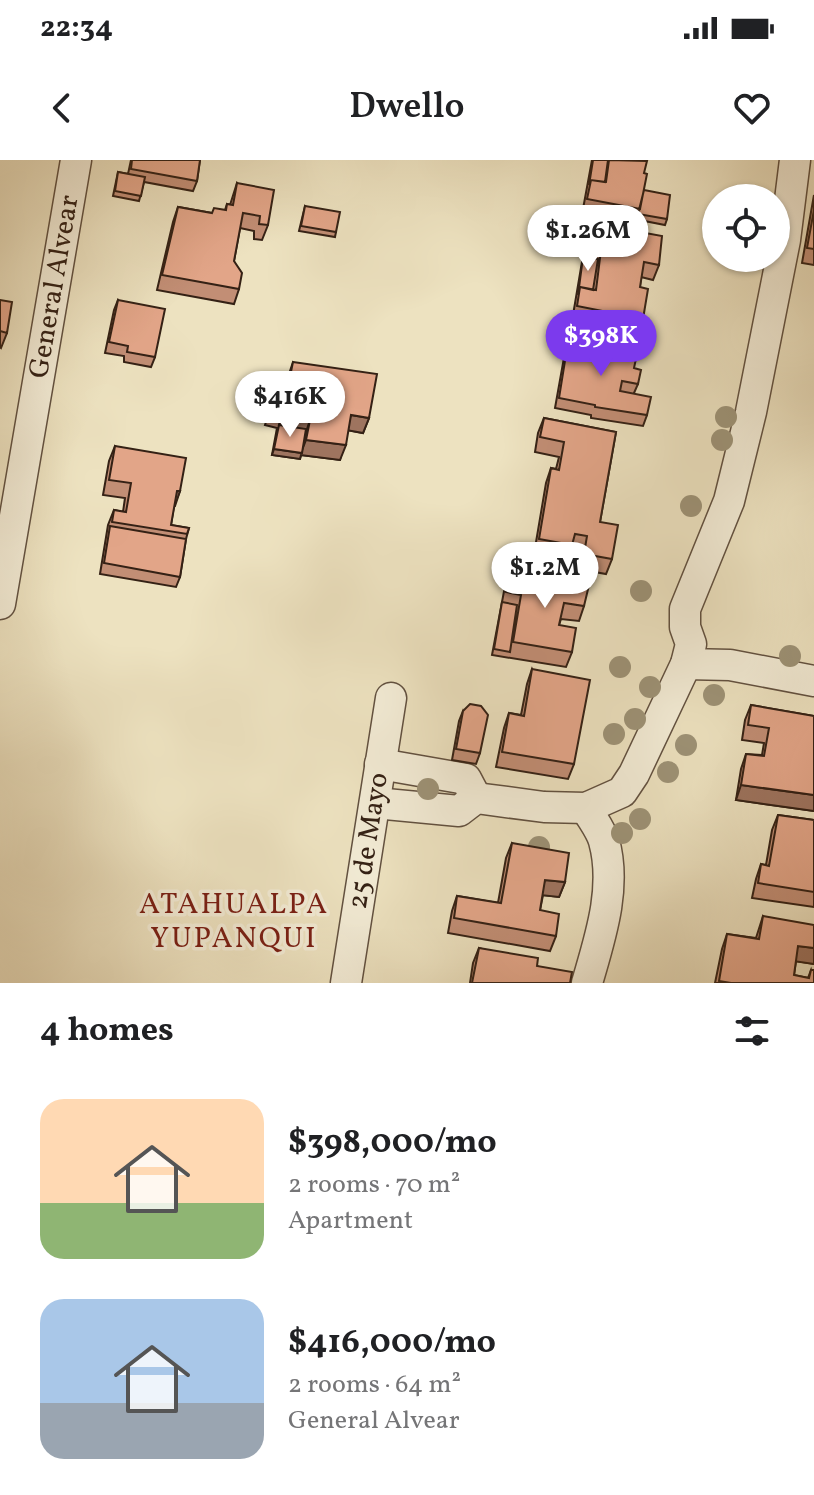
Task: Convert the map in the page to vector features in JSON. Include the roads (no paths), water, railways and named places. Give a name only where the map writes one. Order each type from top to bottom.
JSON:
[{"type":"street","name":"General Alvear","points":[[0,604],[76,160]]},
{"type":"street","points":[[375,803],[459,811],[476,798],[544,807],[586,808],[622,792],[634,774],[686,664],[691,644],[685,627],[685,609],[729,501],[751,412],[785,240],[795,160]]},
{"type":"street","points":[[686,664],[730,665],[814,681]]},
{"type":"street","name":"25 de Mayo","points":[[346,983],[391,698]]},
{"type":"street","points":[[380,764],[466,779],[476,798]]},
{"type":"street","points":[[586,808],[604,840],[609,882],[603,928],[587,983]]},
{"type":"district","name":"ATAHUALPA YUPANQUI","points":[[234,922]]}]
